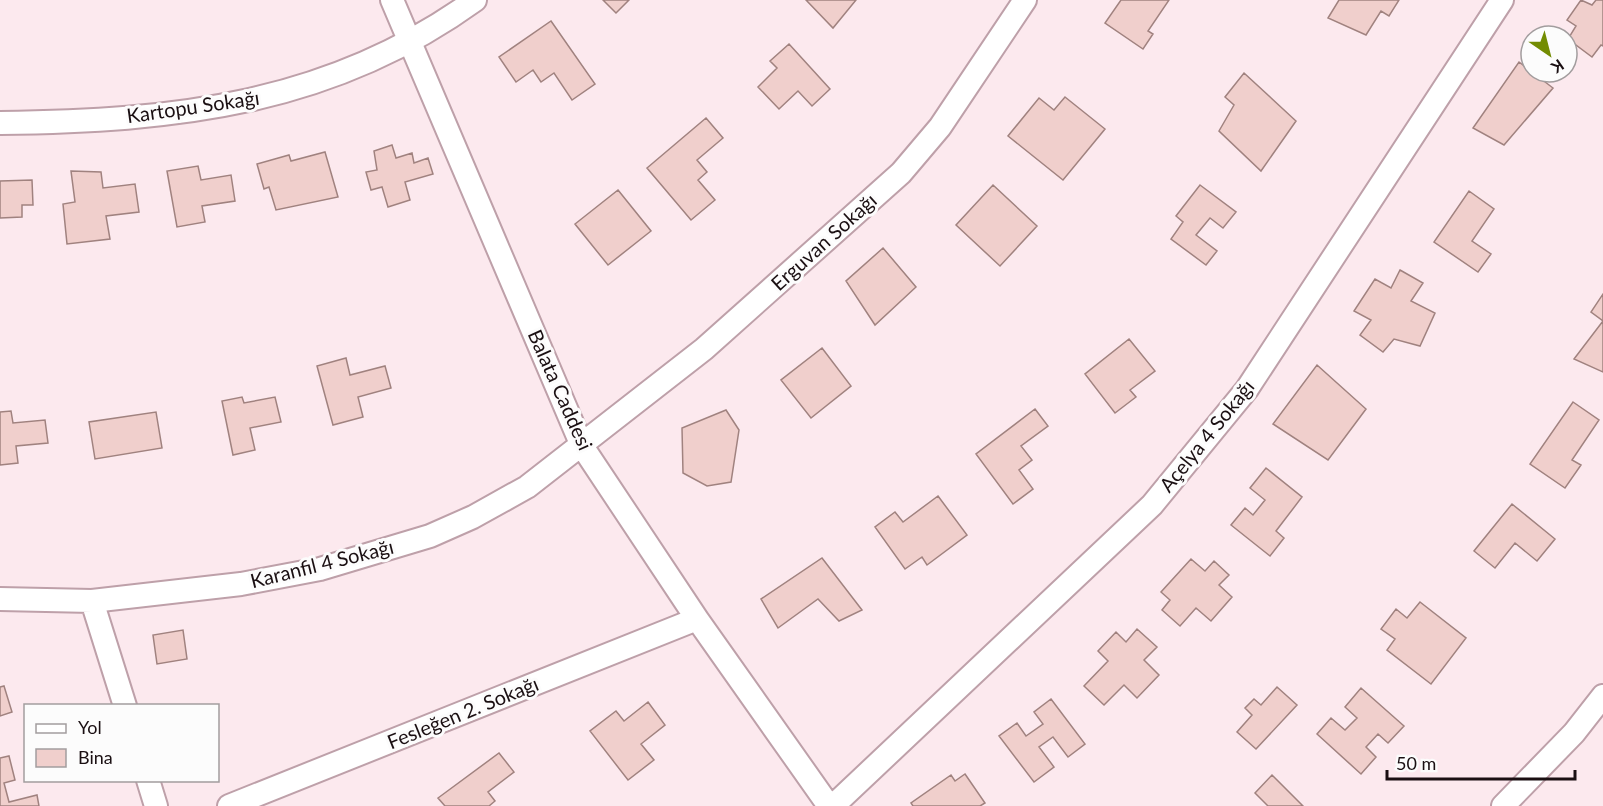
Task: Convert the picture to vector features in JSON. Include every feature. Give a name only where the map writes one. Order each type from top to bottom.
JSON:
[{"type":"street","name":"Balata Caddesi","points":[[392,0],[582,446],[697,619],[831,806]]},
{"type":"street","name":"Kartopu Sokağı","points":[[0,123],[76,122],[198,111],[255,100],[311,84],[362,65],[411,41],[475,0]]},
{"type":"street","name":"Erguvan Sokağı","points":[[582,446],[704,349],[901,173],[940,127],[1025,0]]},
{"type":"street","name":"Açelya 4 Sokağı","points":[[831,806],[1152,505],[1247,389],[1502,0]]},
{"type":"street","name":"Karanfil 4 Sokağı","points":[[0,599],[92,601],[241,584],[320,569],[394,547],[473,517],[527,487],[582,446]]},
{"type":"street","points":[[92,601],[125,704]]},
{"type":"street","name":"Fesleğen 2. Sokağı","points":[[229,806],[697,619]]},
{"type":"street","points":[[1503,806],[1574,733],[1603,696]]},
{"type":"street","points":[[149,782],[156,806]]},
{"type":"building","points":[[603,0],[629,0],[616,13]]},
{"type":"building","points":[[806,0],[856,0],[833,28]]},
{"type":"building","points":[[1121,0],[1169,0],[1148,31],[1153,34],[1143,49],[1105,23]]},
{"type":"building","points":[[1339,0],[1399,0],[1389,16],[1381,11],[1366,35],[1328,18]]},
{"type":"building","points":[[1581,0],[1592,5],[1596,0],[1603,0],[1603,46],[1601,45],[1592,57],[1579,47],[1579,24],[1573,24],[1567,20]]},
{"type":"building","points":[[551,21],[595,84],[572,100],[554,73],[541,82],[533,70],[516,82],[499,57]]},
{"type":"building","points":[[789,44],[830,89],[812,106],[798,91],[779,109],[758,87],[777,68],[770,61]]},
{"type":"building","points":[[1519,62],[1519,84],[1548,84],[1553,88],[1504,145],[1473,128]]},
{"type":"building","points":[[1244,73],[1296,121],[1261,171],[1219,131],[1234,105],[1225,97]]},
{"type":"building","points":[[1065,97],[1105,129],[1063,180],[1008,136],[1039,98],[1054,110]]},
{"type":"building","points":[[706,118],[723,138],[697,160],[707,172],[698,180],[715,200],[691,220],[647,168]]},
{"type":"building","points":[[392,145],[396,158],[412,153],[414,163],[428,158],[433,174],[405,182],[410,200],[388,207],[382,187],[371,190],[366,172],[377,170],[374,151]]},
{"type":"building","points":[[325,152],[338,197],[276,210],[269,187],[264,189],[257,164],[289,155],[291,161]]},
{"type":"building","points":[[198,166],[201,180],[231,175],[235,201],[202,206],[205,222],[177,227],[167,171]]},
{"type":"building","points":[[71,171],[101,172],[103,188],[135,184],[139,212],[106,216],[110,239],[67,244],[63,204],[75,202]]},
{"type":"building","points":[[32,180],[33,205],[22,205],[22,217],[0,218],[0,181]]},
{"type":"building","points":[[993,185],[1037,226],[1000,266],[956,225]]},
{"type":"building","points":[[1200,185],[1236,212],[1223,228],[1210,218],[1196,235],[1217,251],[1206,265],[1171,239],[1183,222],[1176,216]]},
{"type":"building","points":[[618,190],[651,231],[608,265],[575,224]]},
{"type":"building","points":[[1469,191],[1494,209],[1472,241],[1491,254],[1478,272],[1434,242]]},
{"type":"building","points":[[883,248],[916,287],[875,325],[846,281]]},
{"type":"building","points":[[1400,270],[1423,283],[1411,301],[1435,313],[1420,346],[1394,339],[1383,352],[1360,335],[1371,320],[1354,311],[1375,279],[1391,288]]},
{"type":"building","points":[[1603,294],[1603,321],[1591,312]]},
{"type":"building","points":[[1603,321],[1603,372],[1574,359]]},
{"type":"building","points":[[1129,339],[1155,371],[1130,390],[1136,397],[1115,413],[1085,374]]},
{"type":"building","points":[[822,348],[851,386],[811,418],[781,380]]},
{"type":"building","points":[[346,358],[350,375],[385,366],[391,388],[358,397],[363,417],[333,425],[317,366]]},
{"type":"building","points":[[1317,365],[1366,409],[1328,460],[1273,424]]},
{"type":"building","points":[[242,397],[244,403],[275,397],[281,422],[250,428],[255,450],[233,455],[222,401]]},
{"type":"building","points":[[1573,402],[1599,420],[1572,460],[1581,465],[1565,488],[1530,464]]},
{"type":"building","points":[[1035,409],[1048,426],[1021,446],[1032,460],[1019,470],[1033,489],[1013,504],[976,454]]},
{"type":"building","points":[[726,410],[739,430],[731,482],[707,486],[683,473],[682,428]]},
{"type":"building","points":[[11,411],[13,423],[45,420],[48,443],[16,446],[18,463],[0,465],[0,412]]},
{"type":"building","points":[[156,412],[162,448],[95,459],[89,422]]},
{"type":"building","points":[[1266,468],[1302,497],[1276,531],[1284,538],[1270,556],[1231,525],[1245,508],[1253,515],[1265,500],[1250,488]]},
{"type":"building","points":[[938,496],[967,535],[927,565],[922,557],[905,569],[875,527],[895,512],[903,522]]},
{"type":"building","points":[[1512,504],[1555,539],[1537,561],[1515,543],[1495,568],[1474,551]]},
{"type":"building","points":[[822,558],[862,610],[839,621],[818,599],[778,628],[761,599]]},
{"type":"building","points":[[1191,559],[1205,571],[1214,561],[1229,575],[1219,585],[1232,597],[1211,621],[1196,608],[1180,626],[1162,610],[1170,600],[1161,592]]},
{"type":"building","points":[[1420,602],[1466,638],[1431,684],[1387,650],[1395,639],[1381,629],[1396,609],[1407,618]]},
{"type":"building","points":[[1137,629],[1157,647],[1144,660],[1159,675],[1137,698],[1124,685],[1104,705],[1084,686],[1108,661],[1098,651],[1116,632],[1126,642]]},
{"type":"building","points":[[183,630],[187,659],[157,664],[153,635]]},
{"type":"building","points":[[4,686],[12,712],[0,716],[0,687]]},
{"type":"building","points":[[1277,687],[1297,705],[1256,749],[1237,732],[1252,715],[1245,708],[1254,699],[1261,705]]},
{"type":"building","points":[[1361,688],[1404,726],[1388,743],[1378,734],[1366,747],[1376,757],[1361,774],[1317,734],[1331,718],[1345,730],[1357,718],[1345,707]]},
{"type":"building","points":[[1051,699],[1085,744],[1068,757],[1053,737],[1039,747],[1054,767],[1034,782],[999,736],[1017,723],[1026,736],[1043,724],[1034,712]]},
{"type":"building","points":[[648,702],[665,725],[641,744],[654,760],[628,780],[590,731],[616,711],[624,721]]},
{"type":"building","points":[[499,753],[514,772],[488,792],[495,801],[489,806],[445,806],[438,798]]},
{"type":"building","points":[[9,756],[15,780],[4,783],[9,802],[37,795],[39,806],[0,806],[0,758]]},
{"type":"building","points":[[965,774],[985,803],[980,806],[913,806],[911,803],[951,775],[955,781]]},
{"type":"building","points":[[1272,775],[1303,806],[1268,806],[1255,793]]}]
